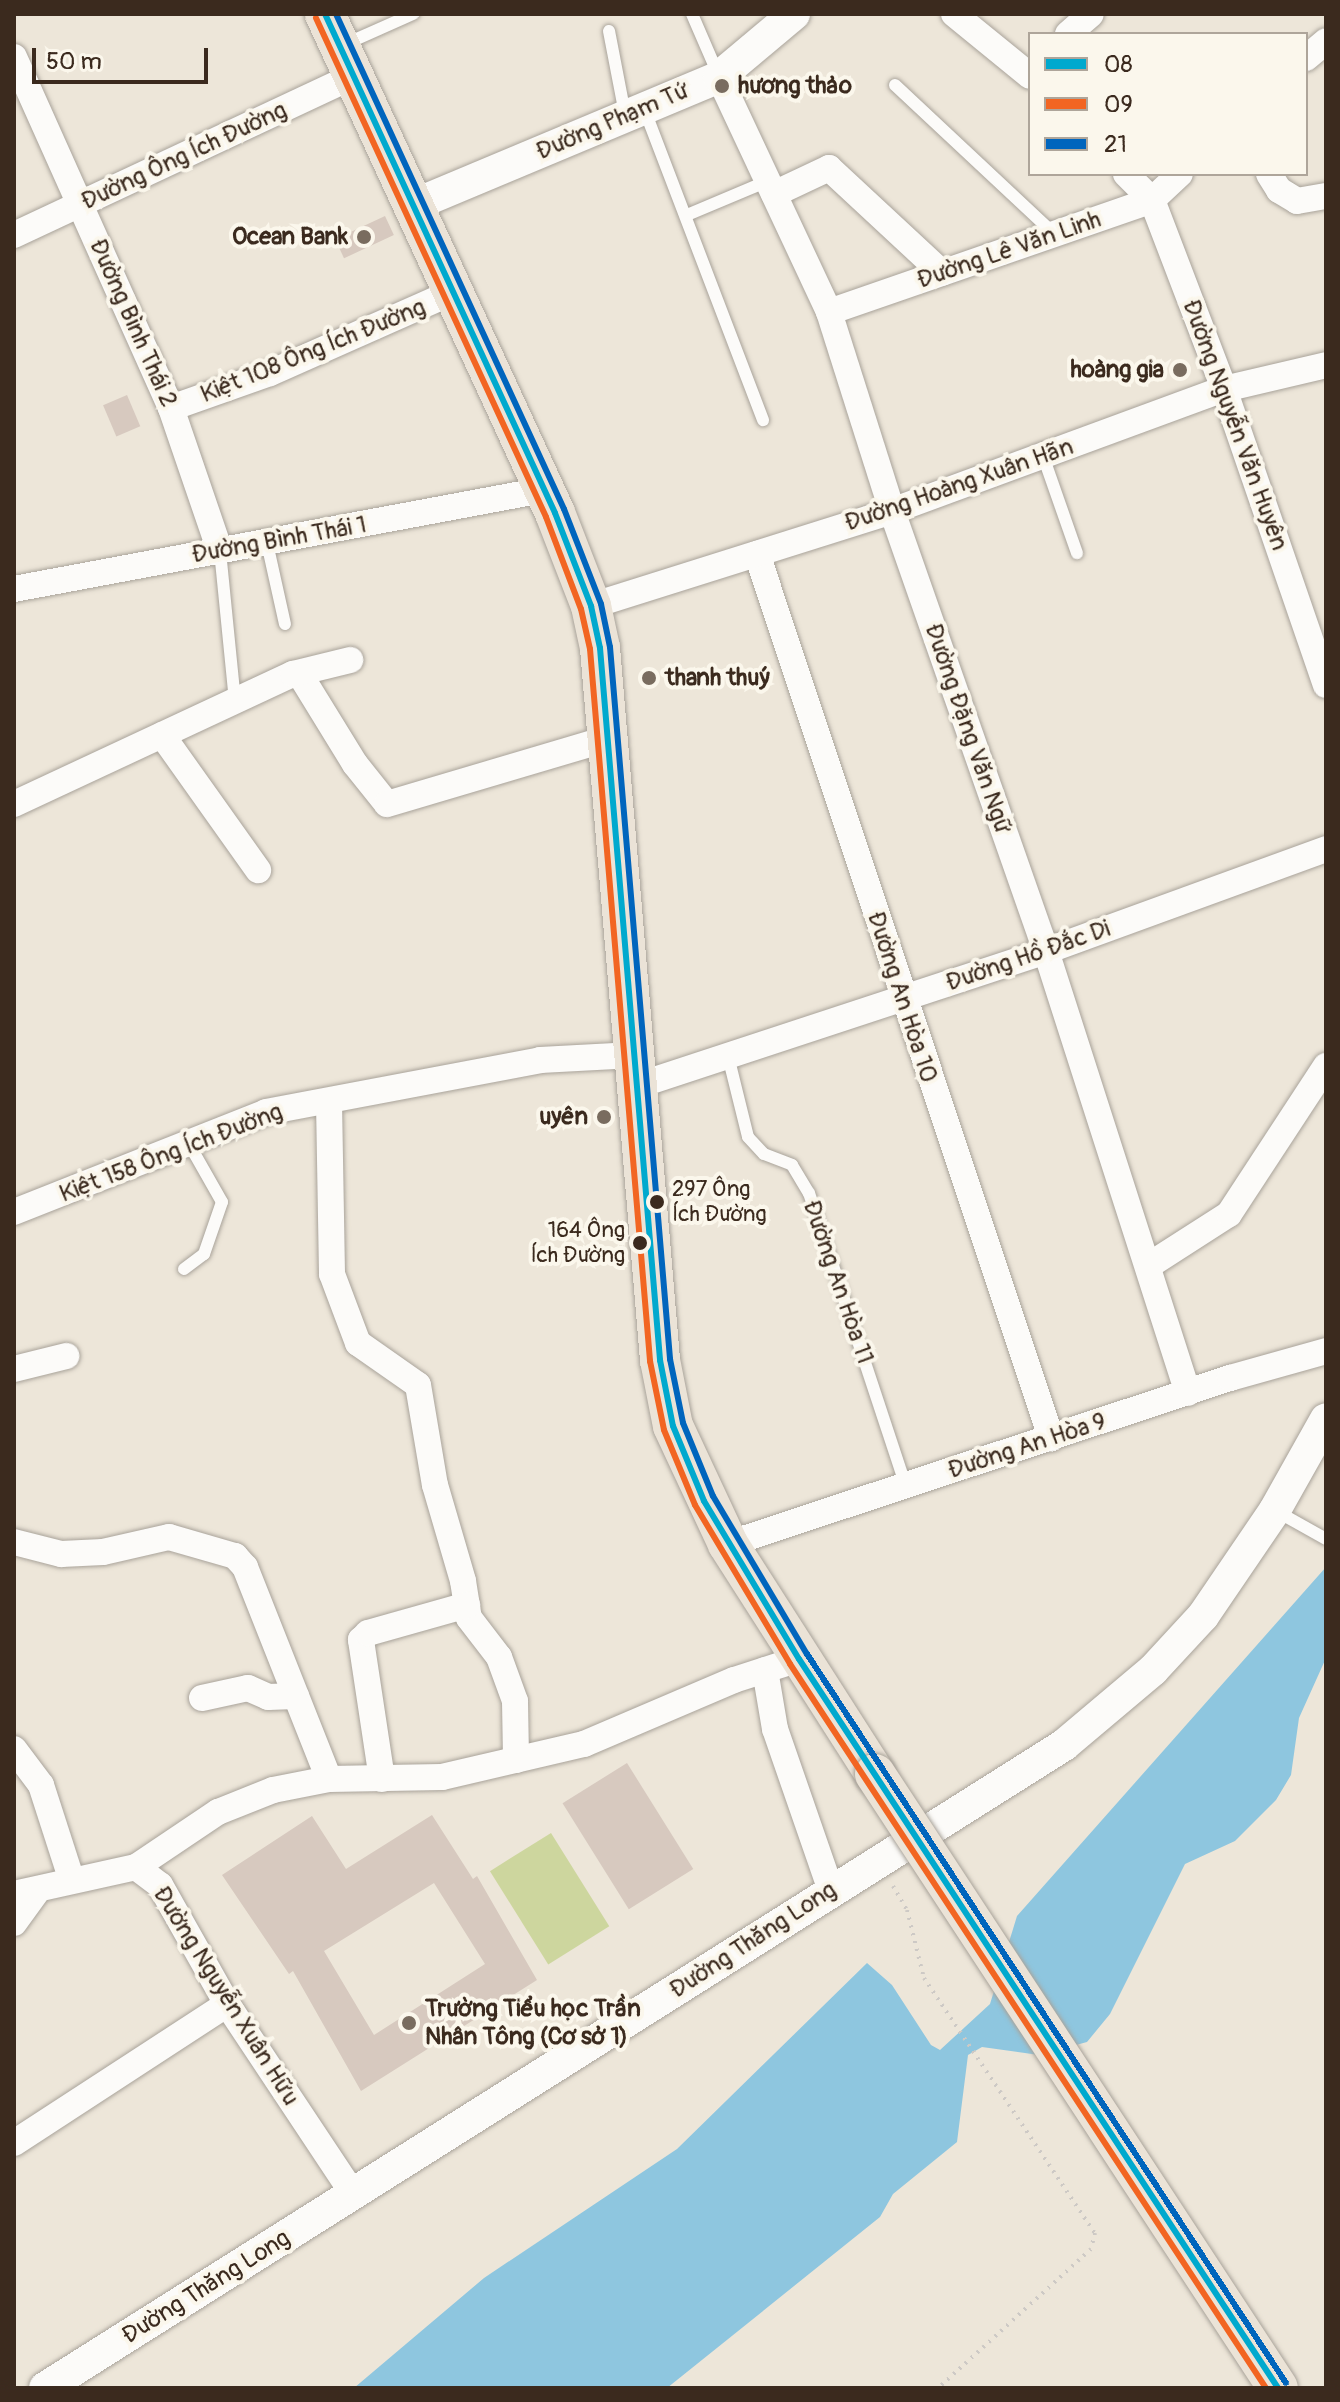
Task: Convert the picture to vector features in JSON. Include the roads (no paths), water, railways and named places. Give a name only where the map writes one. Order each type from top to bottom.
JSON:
[{"type":"main road","points":[[340,45],[455,291],[591,606],[607,739],[660,1360],[673,1426],[782,1664],[875,1774],[1278,2388]]},
{"type":"street","name":"Đường Phạm Tứ","points":[[416,204],[719,77],[794,14]]},
{"type":"street","points":[[954,14],[1028,71]]},
{"type":"street","points":[[1070,32],[1091,14]]},
{"type":"street","points":[[1308,56],[1326,41]]},
{"type":"street","name":"Đường Ông Ích Đường","points":[[14,235],[81,205],[340,45]]},
{"type":"street","name":"Đường Bình Thái 2","points":[[14,57],[171,408],[220,551]]},
{"type":"street","name":"Đường Đặng Văn Ngữ","points":[[719,77],[829,312],[892,511],[1046,951],[1188,1393]]},
{"type":"street","points":[[771,188],[829,168],[942,273]]},
{"type":"street","name":"Đường Nguyễn Văn Huyên","points":[[1128,176],[1152,200],[1224,389],[1326,685]]},
{"type":"street","name":"Đường Lê Văn Linh","points":[[829,312],[1152,200],[1178,176]]},
{"type":"street","points":[[1270,176],[1279,190],[1297,201],[1326,196]]},
{"type":"street","name":"Kiệt 108 Ông Ích Đường","points":[[171,408],[270,373],[455,291]]},
{"type":"street","name":"Đường Hoàng Xuân Hãn","points":[[591,606],[892,511],[1224,389],[1326,365]]},
{"type":"street","name":"Đường Bình Thái 1","points":[[14,589],[543,490]]},
{"type":"street","name":"Đường An Hòa 10","points":[[757,554],[902,998],[1051,1438]]},
{"type":"street","points":[[14,804],[299,673],[350,660]]},
{"type":"street","points":[[299,673],[355,764],[382,801],[393,804],[607,739]]},
{"type":"street","points":[[162,735],[258,870]]},
{"type":"street","name":"Đường Hồ Đắc Di","points":[[635,1070],[728,1056],[1046,951],[1326,849]]},
{"type":"street","name":"Kiệt 158 Ông Ích Đường","points":[[14,1212],[266,1112],[540,1060],[635,1070]]},
{"type":"street","points":[[1148,1266],[1229,1214],[1326,1066]]},
{"type":"street","points":[[329,1102],[332,1274],[358,1343],[418,1385],[435,1485],[469,1618],[499,1657],[515,1701],[516,1760]]},
{"type":"street","name":"Đường An Hòa 9","points":[[728,1544],[1188,1393],[1326,1351]]},
{"type":"street","points":[[14,1369],[66,1356]]},
{"type":"street","name":"Đường Thăng Long","points":[[45,2388],[873,1864],[1014,1780],[1114,1706],[1203,1616],[1288,1517],[1326,1419]]},
{"type":"street","points":[[14,1542],[61,1554],[103,1552],[169,1537],[235,1556],[245,1567],[329,1779]]},
{"type":"street","points":[[382,1779],[361,1640],[467,1605]]},
{"type":"street","points":[[136,1867],[218,1812],[273,1790],[329,1779],[442,1777],[584,1744],[782,1664],[775,1729],[831,1891]]},
{"type":"street","points":[[202,1698],[248,1688],[268,1697],[296,1696]]},
{"type":"street","points":[[14,1749],[41,1785],[71,1878]]},
{"type":"street","name":"Đường Nguyễn Xuân Hữu","points":[[25,1893],[71,1878],[136,1867],[160,1885],[227,2004],[354,2195]]},
{"type":"street","points":[[14,1923],[25,1893]]},
{"type":"street","points":[[14,2143],[227,2004]]},
{"type":"lane","points":[[340,45],[413,14]]},
{"type":"lane","points":[[692,14],[719,77]]},
{"type":"lane","points":[[609,31],[634,112],[687,215],[763,420]]},
{"type":"lane","points":[[895,85],[1054,234]]},
{"type":"lane","points":[[687,215],[771,188]]},
{"type":"lane","points":[[1043,456],[1077,553]]},
{"type":"lane","points":[[267,543],[285,624]]},
{"type":"lane","points":[[220,551],[235,702]]},
{"type":"lane","name":"Đường An Hòa 11","points":[[728,1056],[748,1137],[764,1154],[792,1165],[809,1193],[906,1486]]},
{"type":"lane","points":[[184,1269],[204,1254],[222,1202],[189,1144]]},
{"type":"lane","points":[[1288,1517],[1326,1539]]},
{"type":"water","points":[[1326,1567],[1326,1658],[1299,1718],[1291,1775],[1276,1800],[1235,1841],[1185,1864],[1110,2014],[1087,2042],[1039,2055],[982,2047],[968,2055],[957,2142],[893,2194],[880,2217],[667,2388],[354,2388],[484,2278],[677,2149],[867,1963],[892,1985],[931,2045],[940,2050],[990,2004],[1017,1916]]},
{"type":"place","name":"hương thảo","points":[[722,86]]},
{"type":"place","name":"Ocean Bank","points":[[364,237]]},
{"type":"place","name":"hoàng gia","points":[[1180,370]]},
{"type":"place","name":"thanh thuý","points":[[649,678]]},
{"type":"place","name":"uyên","points":[[604,1117]]},
{"type":"place","name":"297 Ông Ích Đường","points":[[657,1202]]},
{"type":"place","name":"164 Ông Ích Đường","points":[[640,1243]]},
{"type":"place","name":"Trường Tiểu học Trần Nhân Tông (Cơ sở 1)","points":[[409,2023]]}]
